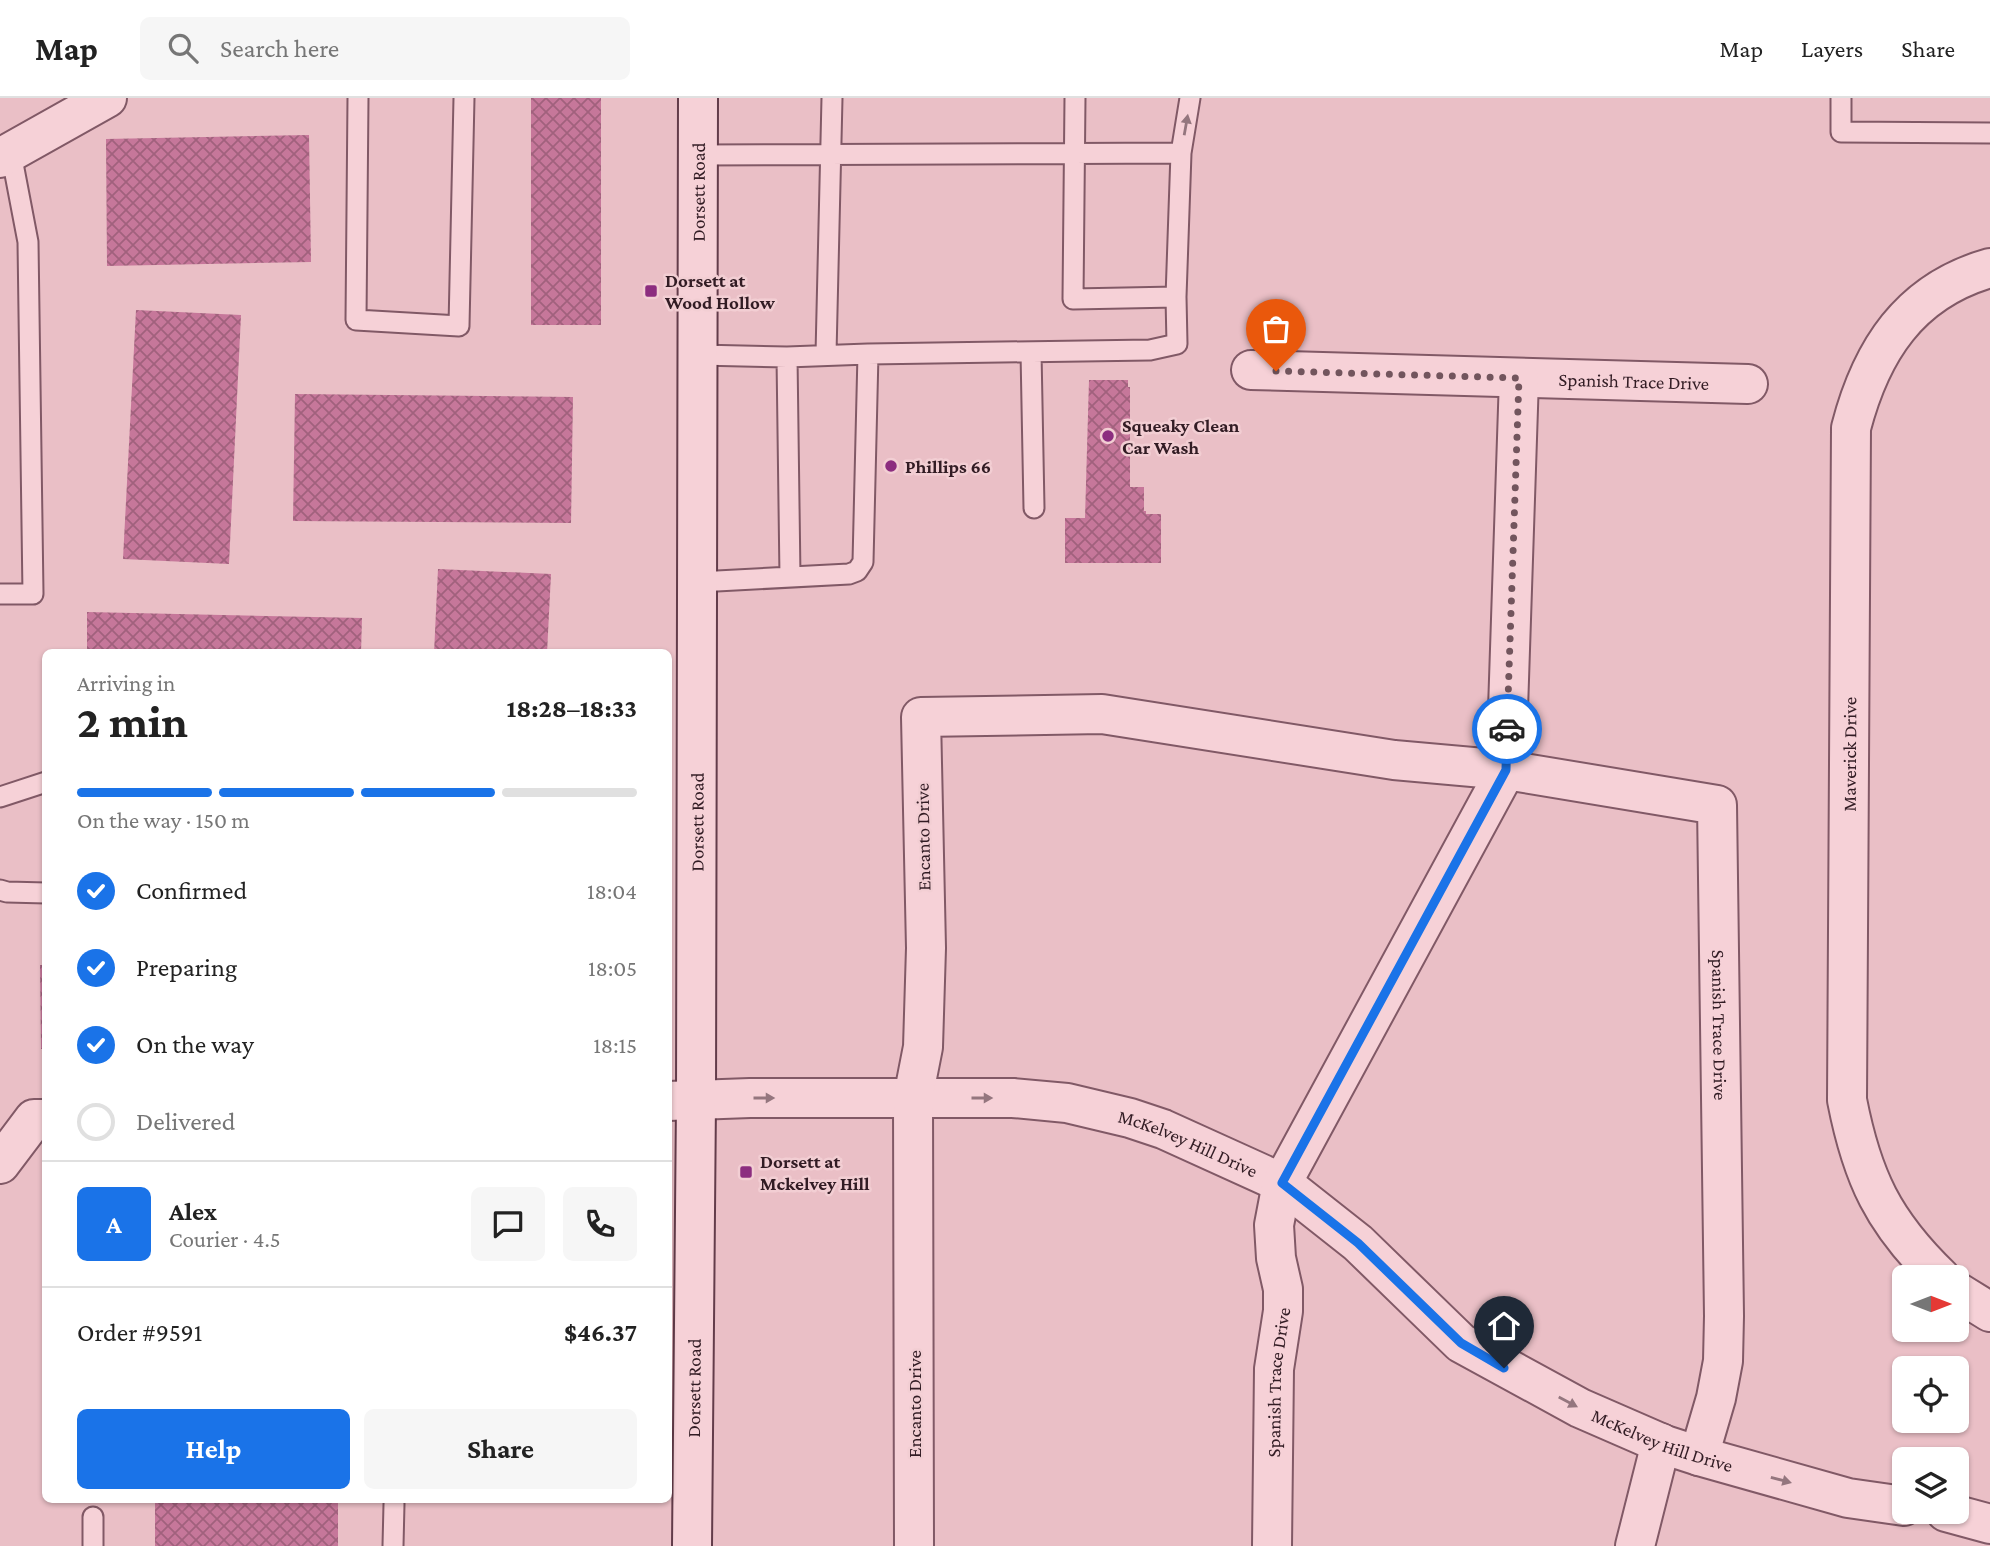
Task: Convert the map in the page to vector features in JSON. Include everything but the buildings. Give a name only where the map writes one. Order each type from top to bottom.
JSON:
[{"type":"street","points":[[6,156],[107,98]]},
{"type":"street","name":"Dorsett Road","points":[[692,1546],[682,1101],[698,582],[698,98]]},
{"type":"street","name":"Maverick Drive","points":[[1929,1265],[1903,1238],[1870,1185],[1855,1144],[1847,1100],[1850,428],[1859,395],[1883,345],[1903,321],[1929,297],[1960,278],[1990,268]]},
{"type":"street","name":"Spanish Trace Drive","points":[[1251,370],[1748,384]]},
{"type":"street","name":"Spanish Trace Drive","points":[[1272,1546],[1274,1369],[1283,1311],[1283,1289],[1276,1258],[1274,1225],[1282,1183],[1506,770],[1519,378]]},
{"type":"street","name":"Encanto Drive","points":[[914,1546],[913,1098],[923,1047],[926,948],[921,717],[1102,714],[1394,761],[1506,770]]},
{"type":"street","name":"Spanish Trace Drive","points":[[1506,770],[1717,805],[1723,1361],[1716,1398],[1699,1456]]},
{"type":"street","name":"McKelvey Hill Drive","points":[[682,1101],[750,1098],[1013,1098],[1067,1103],[1163,1129],[1282,1183],[1358,1243],[1461,1343],[1580,1408],[1661,1443],[1699,1456],[1848,1499],[1892,1504]]},
{"type":"street","points":[[0,1164],[34,1119],[42,1119]]},
{"type":"street","points":[[1969,1299],[1990,1312]]},
{"type":"street","points":[[1635,1546],[1661,1443]]},
{"type":"street","points":[[1969,1518],[1990,1524]]},
{"type":"lane","points":[[358,98],[356,320],[459,326],[464,98]]},
{"type":"lane","points":[[827,354],[832,98]]},
{"type":"lane","points":[[1076,98],[1073,299],[1176,297]]},
{"type":"lane","points":[[699,355],[787,358],[827,354],[1150,350],[1177,344],[1181,153],[1191,98]]},
{"type":"lane","points":[[1841,98],[1841,132],[1990,133]]},
{"type":"lane","points":[[699,155],[1181,153]]},
{"type":"lane","points":[[0,594],[33,594],[28,242],[6,156]]},
{"type":"lane","points":[[1031,352],[1034,508]]},
{"type":"lane","points":[[698,582],[849,574],[857,571],[863,562],[868,354]]},
{"type":"lane","points":[[787,358],[790,577]]},
{"type":"lane","points":[[0,797],[42,783]]},
{"type":"lane","points":[[0,890],[42,893]]},
{"type":"lane","points":[[393,1546],[394,1504]]},
{"type":"lane","points":[[93,1517],[93,1546]]},
{"type":"way so far","points":[[1276,371],[1519,378],[1507,729]]},
{"type":"place","name":"Dorsett at Wood Hollow","points":[[651,291]]},
{"type":"place","name":"Squeaky Clean Car Wash","points":[[1108,436]]},
{"type":"place","name":"Phillips 66","points":[[891,466]]},
{"type":"place","name":"Dorsett at Mckelvey Hill","points":[[746,1172]]},
{"type":"route","points":[[1504,1368],[1461,1343],[1358,1243],[1282,1183],[1506,770],[1507,729]]}]
